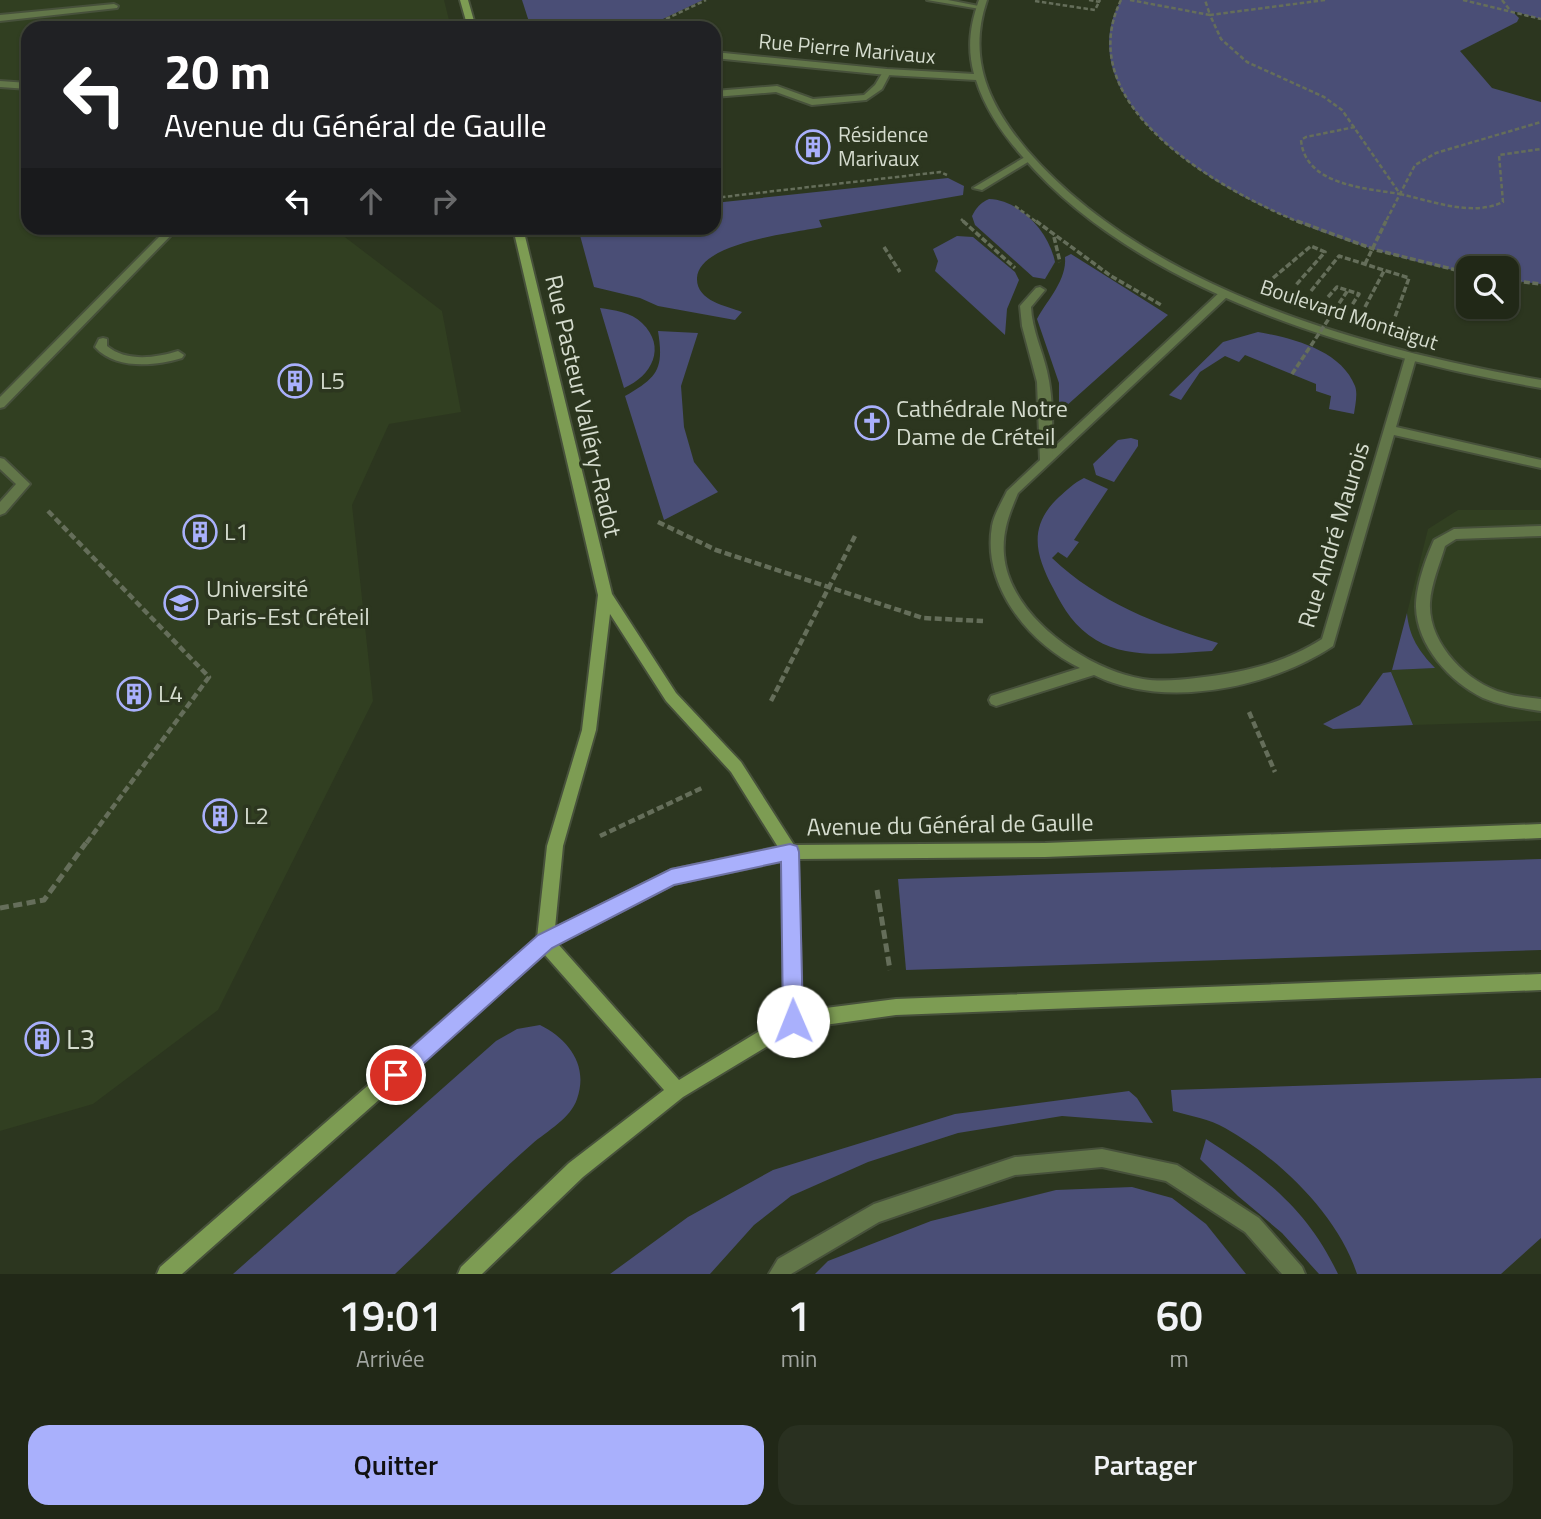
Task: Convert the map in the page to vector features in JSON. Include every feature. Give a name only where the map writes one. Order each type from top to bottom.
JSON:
[{"type":"main road","points":[[464,0],[470,21]]},
{"type":"main road","name":"Rue Pasteur Valléry-Radot","points":[[520,235],[605,595],[671,697],[736,766],[790,852]]},
{"type":"main road","name":"Rue Pasteur Valléry-Radot","points":[[545,942],[555,846],[589,730],[605,595]]},
{"type":"main road","name":"Avenue du Général de Gaulle","points":[[167,1274],[545,942],[671,877],[790,852],[1058,849],[1541,831]]},
{"type":"main road","points":[[790,852],[793,1021]]},
{"type":"main road","points":[[545,942],[677,1091]]},
{"type":"main road","points":[[468,1274],[576,1170],[677,1091],[793,1021],[896,1007],[1541,982]]},
{"type":"street","points":[[931,0],[982,3]]},
{"type":"street","name":"Boulevard Montaigut","points":[[982,3],[974,46],[978,77],[997,119],[1028,159],[1070,199],[1114,231],[1166,263],[1225,293],[1329,334],[1410,358],[1541,384]]},
{"type":"street","points":[[0,18],[114,6]]},
{"type":"street","name":"Rue Pierre Marivaux","points":[[721,56],[887,72],[978,77]]},
{"type":"street","points":[[721,93],[777,89],[812,102],[866,97],[879,87],[887,72]]},
{"type":"street","points":[[0,84],[21,86]]},
{"type":"street","points":[[978,188],[1028,159]]},
{"type":"street","points":[[0,404],[166,235]]},
{"type":"street","points":[[1040,290],[1025,306],[1025,327],[1036,352],[1043,382],[1046,460]]},
{"type":"street","name":"Rue André Maurois","points":[[1225,293],[1013,491],[1004,504],[996,534],[1001,571],[1009,591],[1021,613],[1040,635],[1096,669],[1141,685],[1184,685],[1232,680],[1281,669],[1307,657],[1328,642],[1410,358]]},
{"type":"street","points":[[103,342],[101,347],[109,355],[153,363],[178,355]]},
{"type":"street","points":[[1389,430],[1541,464]]},
{"type":"street","points":[[0,462],[24,484],[0,510]]},
{"type":"street","points":[[1541,531],[1454,534],[1439,543],[1423,603],[1424,621],[1439,652],[1466,681],[1501,699],[1541,705]]},
{"type":"street","points":[[996,700],[1096,669]]},
{"type":"street","points":[[779,1274],[785,1266],[874,1214],[1015,1166],[1102,1158],[1170,1172],[1252,1226],[1295,1274]]},
{"type":"path","points":[[662,21],[706,0]]},
{"type":"path","points":[[1035,1],[1095,10],[1100,1],[1089,0]]},
{"type":"path","points":[[1121,0],[1110,26],[1108,45],[1111,65],[1125,96],[1152,129],[1191,163],[1242,195],[1304,224],[1373,249],[1456,270]]},
{"type":"path","points":[[1130,0],[1209,15],[1325,0]]},
{"type":"path","points":[[1205,0],[1221,39],[1232,50],[1247,62],[1330,101],[1342,110],[1400,194]]},
{"type":"path","points":[[1463,0],[1541,19]]},
{"type":"path","points":[[1502,0],[1509,10]]},
{"type":"path","points":[[1365,264],[1415,164],[1436,153],[1541,122]]},
{"type":"path","points":[[1355,127],[1306,137],[1301,141],[1302,155],[1325,177],[1348,185],[1468,208],[1490,209],[1503,202],[1499,155],[1541,149]]},
{"type":"path","points":[[721,197],[940,172],[1005,198],[1111,276],[1166,308]]},
{"type":"path","points":[[961,219],[1040,290]]},
{"type":"path","points":[[1264,285],[1311,246],[1325,252],[1288,293]]},
{"type":"path","points":[[884,247],[900,272]]},
{"type":"path","points":[[1305,299],[1339,256],[1409,278],[1400,299]]},
{"type":"path","points":[[1360,316],[1384,271]]},
{"type":"path","points":[[1519,281],[1541,284]]},
{"type":"path","points":[[1337,286],[1359,294]]},
{"type":"path","points":[[1292,374],[1348,290]]},
{"type":"path","points":[[0,908],[44,900],[209,677],[24,484]]},
{"type":"path","points":[[658,522],[716,550],[923,618],[988,621]]},
{"type":"path","points":[[771,701],[855,536]]},
{"type":"path","points":[[1232,680],[1262,737],[1275,772]]},
{"type":"path","points":[[600,836],[708,785]]},
{"type":"path","points":[[875,882],[890,970]]},
{"type":"shaded area","name":"Université Paris-Est Créteil","points":[[0,0],[444,0],[449,21],[21,21],[21,235],[342,235],[442,311],[461,412],[389,424],[352,505],[373,701],[218,1010],[93,1104],[0,1131]]},
{"type":"shaded area","points":[[522,0],[703,0],[659,21],[529,21]]},
{"type":"shaded area","points":[[1121,0],[1541,0],[1541,19],[1512,11],[1519,18],[1517,22],[1460,51],[1492,88],[1541,102],[1541,284],[1519,281],[1519,256],[1456,256],[1456,270],[1424,263],[1326,233],[1276,213],[1229,188],[1186,160],[1149,128],[1122,91],[1113,68],[1109,46]]},
{"type":"shaded area","points":[[948,178],[964,186],[963,195],[819,220],[822,227],[750,241],[713,256],[702,266],[697,278],[698,286],[701,292],[713,301],[742,312],[735,320],[658,306],[640,298],[594,287],[580,235],[721,235],[721,202]]},
{"type":"shaded area","points":[[989,199],[1012,205],[1040,229],[1055,262],[1045,279],[1033,277],[975,225],[972,216],[981,204]]},
{"type":"shaded area","points":[[957,236],[973,237],[1015,272],[1019,280],[1007,309],[1005,335],[935,271],[938,261],[933,249]]},
{"type":"shaded area","points":[[1071,254],[1168,315],[1065,407],[1059,406],[1059,383],[1037,319],[1060,281],[1065,257]]},
{"type":"shaded area","points":[[600,308],[622,312],[638,319],[650,332],[654,342],[655,351],[649,368],[634,383],[624,388]]},
{"type":"shaded area","points":[[658,331],[698,333],[681,386],[684,427],[694,462],[718,492],[664,520],[625,396],[645,383],[656,371],[660,355]]},
{"type":"shaded area","points":[[1258,332],[1300,342],[1339,363],[1355,386],[1354,414],[1329,409],[1331,396],[1316,391],[1316,384],[1245,355],[1239,362],[1225,356],[1200,372],[1181,400],[1169,395],[1223,342]]},
{"type":"shaded area","points":[[1118,440],[1138,440],[1138,446],[1114,482],[1096,475],[1093,464]]},
{"type":"shaded area","points":[[1084,478],[1108,489],[1074,540],[1079,542],[1067,558],[1058,552],[1052,558],[1089,587],[1130,610],[1218,643],[1212,651],[1152,654],[1109,646],[1082,629],[1061,604],[1042,564],[1039,530],[1049,508]]},
{"type":"shaded area","points":[[1458,510],[1541,510],[1541,721],[1413,725],[1391,672],[1434,668],[1415,644],[1408,630],[1407,613],[1428,529]]},
{"type":"shaded area","points":[[1407,613],[1416,643],[1435,668],[1392,670]]},
{"type":"shaded area","points":[[1391,672],[1413,725],[1333,729],[1323,724],[1360,705],[1383,673]]},
{"type":"shaded area","points":[[1541,859],[1541,950],[906,970],[898,879]]},
{"type":"shaded area","points":[[540,1025],[559,1038],[574,1054],[580,1075],[580,1087],[574,1106],[395,1274],[233,1274],[496,1041],[517,1029]]},
{"type":"shaded area","points":[[1541,1078],[1541,1238],[1501,1274],[1357,1274],[1336,1231],[1304,1190],[1266,1155],[1245,1140],[1219,1125],[1173,1111],[1171,1090]]},
{"type":"shaded area","points":[[1129,1091],[1137,1098],[1153,1123],[1062,1116],[958,1133],[868,1162],[791,1196],[754,1225],[710,1274],[610,1274],[688,1217],[773,1170],[955,1114]]},
{"type":"shaded area","points":[[1206,1139],[1266,1181],[1282,1196],[1313,1231],[1338,1274],[1319,1274],[1282,1233],[1200,1159]]},
{"type":"shaded area","points":[[1132,1187],[1172,1198],[1206,1224],[1246,1274],[815,1274],[828,1261],[931,1221],[1056,1190]]},
{"type":"place","name":"Résidence Marivaux","points":[[813,147]]},
{"type":"place","name":"L5","points":[[295,381]]},
{"type":"place","name":"Cathédrale Notre Dame de Créteil","points":[[872,423]]},
{"type":"place","name":"L1","points":[[200,532]]},
{"type":"place","name":"Université Paris-Est Créteil","points":[[181,603]]},
{"type":"place","name":"L4","points":[[134,694]]},
{"type":"place","name":"L2","points":[[220,816]]},
{"type":"place","name":"L3","points":[[42,1039]]},
{"type":"route","points":[[396,1075],[545,942],[671,877],[790,852],[793,1021]]}]
